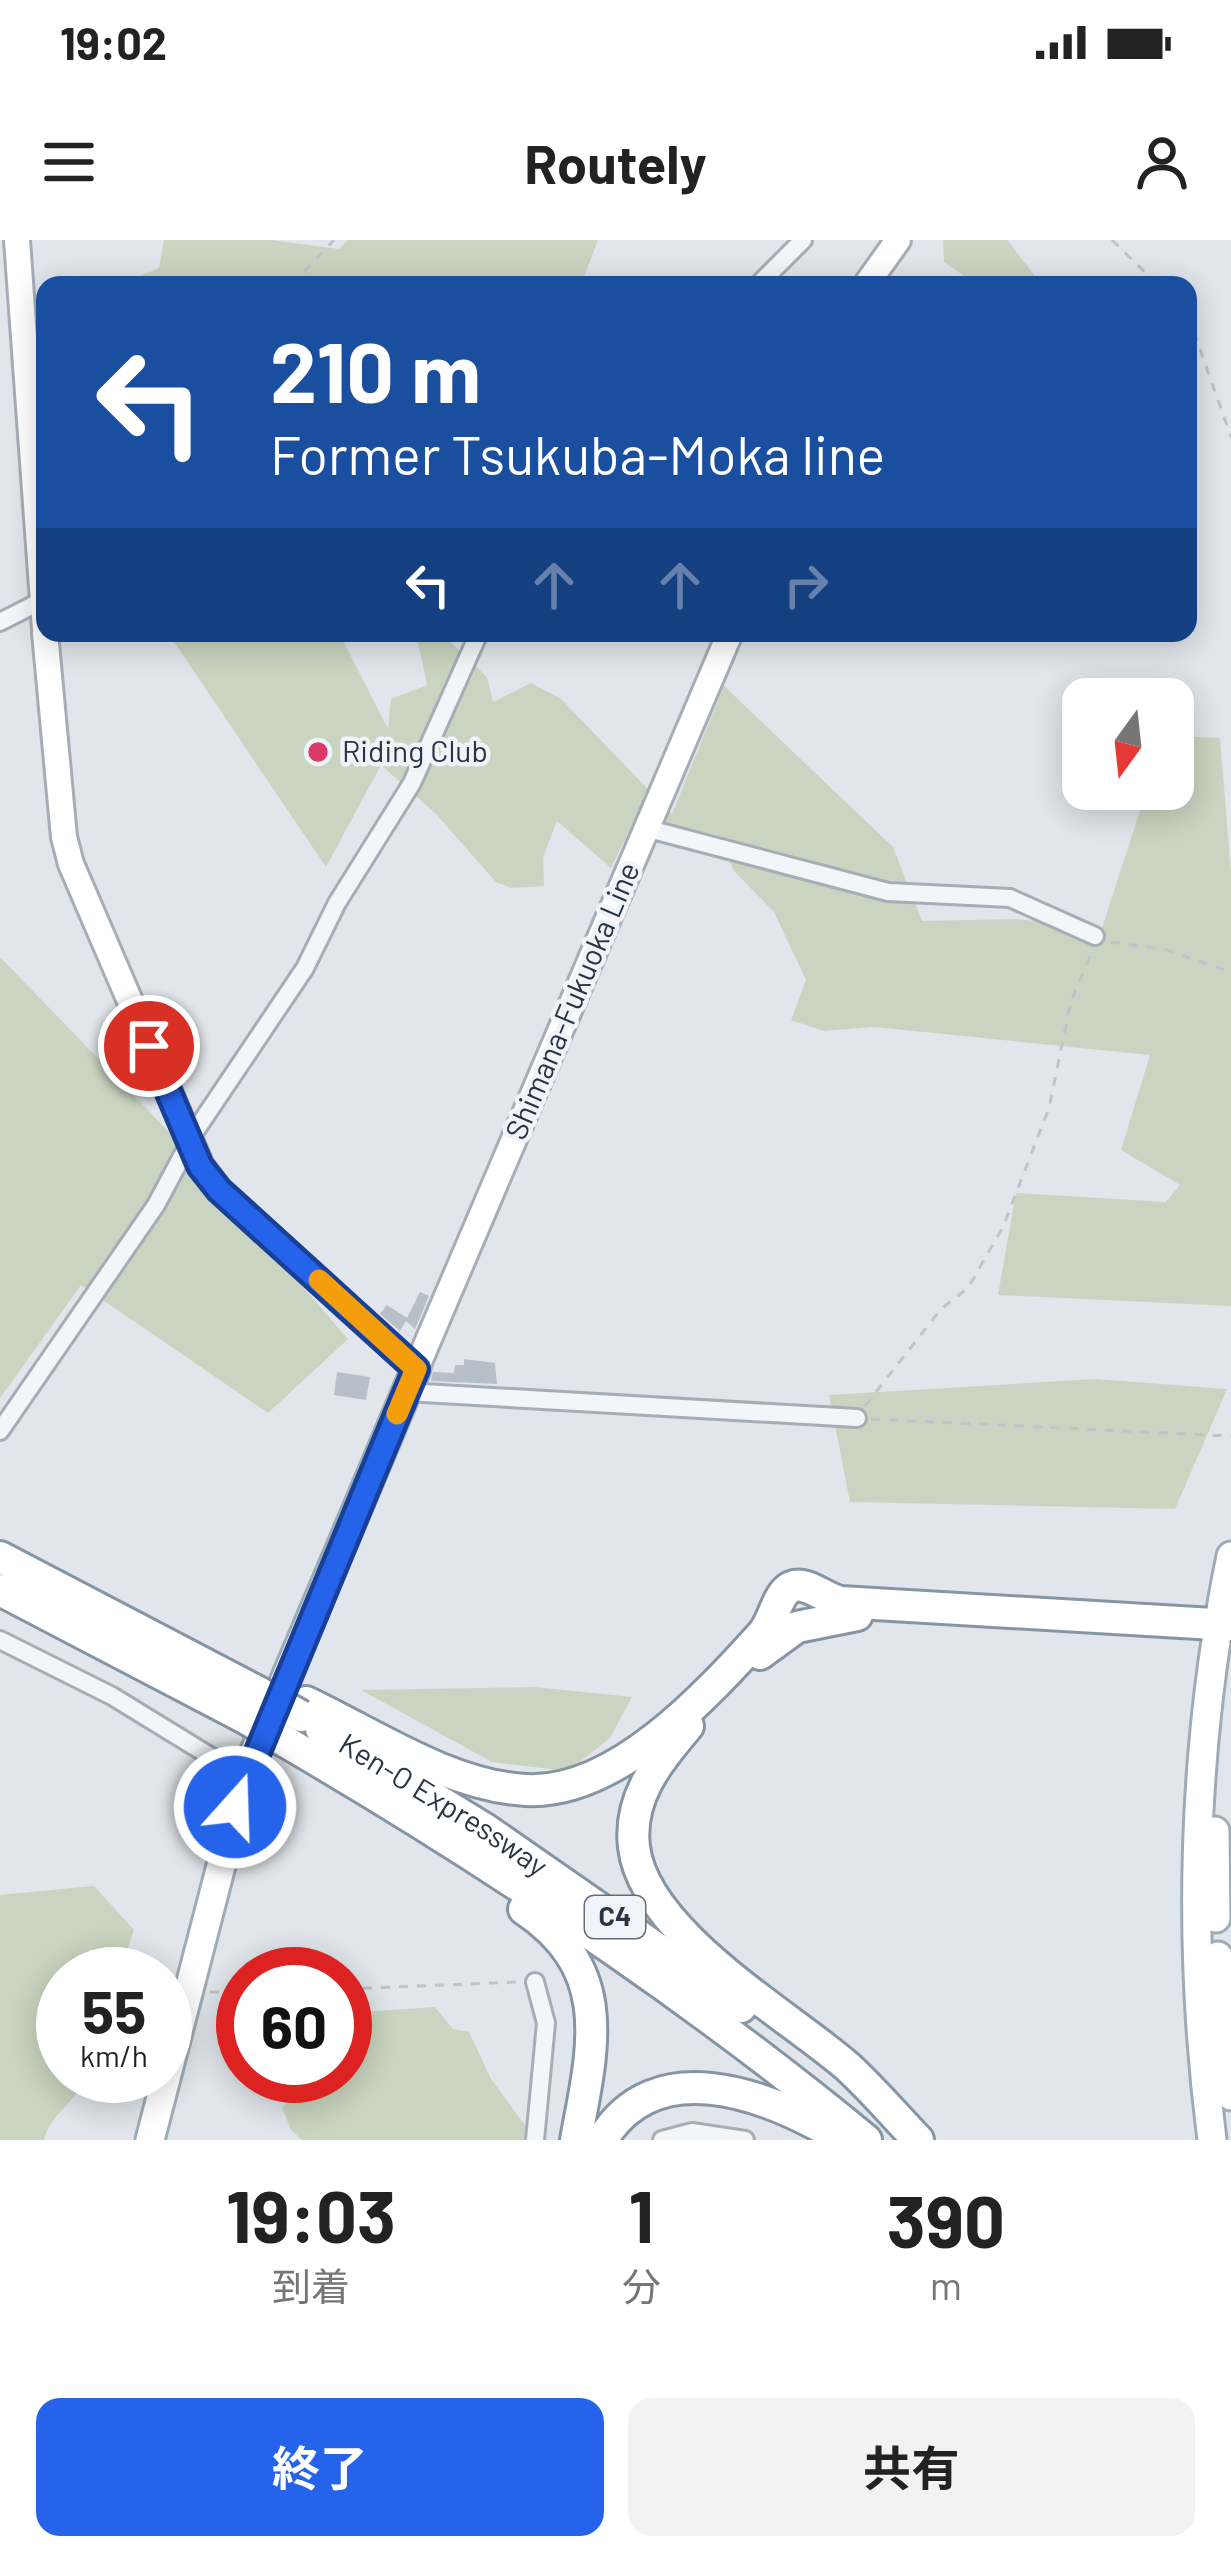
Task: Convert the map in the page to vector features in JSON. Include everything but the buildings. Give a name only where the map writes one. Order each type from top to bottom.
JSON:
[{"type":"highway","name":"Ken-O Expressway","points":[[0,1556],[169,1641],[254,1705],[485,1829],[672,1956],[916,2140]]},
{"type":"highway","points":[[293,1728],[455,1774],[524,1790],[552,1789],[599,1776],[663,1730],[765,1631],[782,1595],[793,1586],[807,1586],[841,1602],[1224,1625]]},
{"type":"highway","name":"Ken-O Expressway","points":[[0,1591],[254,1705]]},
{"type":"highway","points":[[916,2140],[850,2069],[676,1923],[639,1870],[634,1820],[638,1798],[666,1753],[785,1633],[832,1616],[920,1618],[968,1612]]},
{"type":"highway","name":"Ken-O Expressway","points":[[293,1728],[572,1921],[866,2140]]},
{"type":"highway","points":[[293,1728],[541,1920],[566,1947],[585,1978],[594,2015],[576,2140]]},
{"type":"highway","points":[[602,2140],[641,2102],[683,2089],[722,2088],[793,2110],[842,2140]]},
{"type":"main road","points":[[192,1964],[244,1777],[411,1381]]},
{"type":"main road","points":[[1212,2140],[1196,1872],[1206,1698],[1224,1625],[1231,1556]]},
{"type":"main road","points":[[1231,1653],[1216,1774],[1215,1830],[1216,1936],[1231,2096]]},
{"type":"main road","points":[[150,2140],[159,2103]]},
{"type":"street","points":[[17,240],[36,493]]},
{"type":"street","points":[[767,276],[803,240]]},
{"type":"street","points":[[872,276],[898,240]]},
{"type":"street","points":[[0,622],[36,603]]},
{"type":"street","points":[[46,642],[64,836],[71,864],[192,1142],[219,1190],[411,1381],[857,1418]]},
{"type":"street","points":[[0,1431],[145,1222],[305,968],[337,902],[412,783],[475,642]]},
{"type":"street","name":"Shimana-Fukuoka Line","points":[[411,1381],[726,642]]},
{"type":"street","points":[[645,828],[888,892],[1010,898],[1095,937]]},
{"type":"street","points":[[0,1640],[112,1696],[244,1777]]},
{"type":"street","points":[[535,1982],[546,2023],[536,2140]]},
{"type":"street","points":[[662,2140],[692,2132],[745,2140]]},
{"type":"path","points":[[300,276],[334,240]]},
{"type":"path","points":[[1112,240],[1149,276]]},
{"type":"path","points":[[1197,341],[1231,437]]},
{"type":"path","points":[[857,1418],[940,1310],[968,1288],[1004,1227],[1049,1108],[1071,1001],[1092,958],[1095,937],[1168,950],[1231,971]]},
{"type":"path","points":[[857,1418],[1231,1436]]},
{"type":"path","points":[[372,1988],[535,1982]]},
{"type":"green space","points":[[164,240],[271,240],[339,249],[348,240],[598,240],[584,276],[141,276],[159,268]]},
{"type":"green space","points":[[943,240],[1007,240],[1035,276],[964,276],[944,262]]},
{"type":"green space","points":[[174,642],[344,642],[388,729],[391,699],[427,685],[418,642],[450,642],[487,677],[493,702],[531,683],[561,699],[672,814],[724,686],[893,847],[922,921],[1016,919],[1102,928],[1140,810],[1194,810],[1194,737],[1220,738],[1231,873],[1231,1306],[998,1295],[1016,1193],[1166,1202],[1180,1185],[1121,1150],[1150,1055],[874,1027],[824,1031],[791,1020],[806,980],[774,912],[734,871],[718,835],[634,821],[611,868],[557,821],[543,857],[544,886],[511,888],[496,882],[436,814],[381,765],[326,867]]},
{"type":"green space","points":[[0,957],[170,1133],[348,1339],[268,1413],[81,1285],[0,1398]]},
{"type":"green space","points":[[1096,1379],[1227,1389],[1175,1509],[850,1502],[829,1395]]},
{"type":"green space","points":[[535,1687],[632,1697],[610,1738],[568,1771],[492,1762],[361,1690]]},
{"type":"green space","points":[[94,1886],[134,1930],[128,1947],[36,1947],[36,2103],[68,2103],[44,2140],[0,2140],[0,1895]]},
{"type":"green space","points":[[435,2007],[453,2029],[469,2032],[491,2079],[527,2128],[525,2140],[302,2140],[291,2130],[282,2107],[287,2103],[372,2103],[372,2011]]},
{"type":"slow traffic","points":[[319,1280],[416,1369],[397,1414]]},
{"type":"place","name":"Riding Club","points":[[318,752]]},
{"type":"route","points":[[149,1046],[200,1166],[219,1190],[416,1369],[235,1807]]}]
